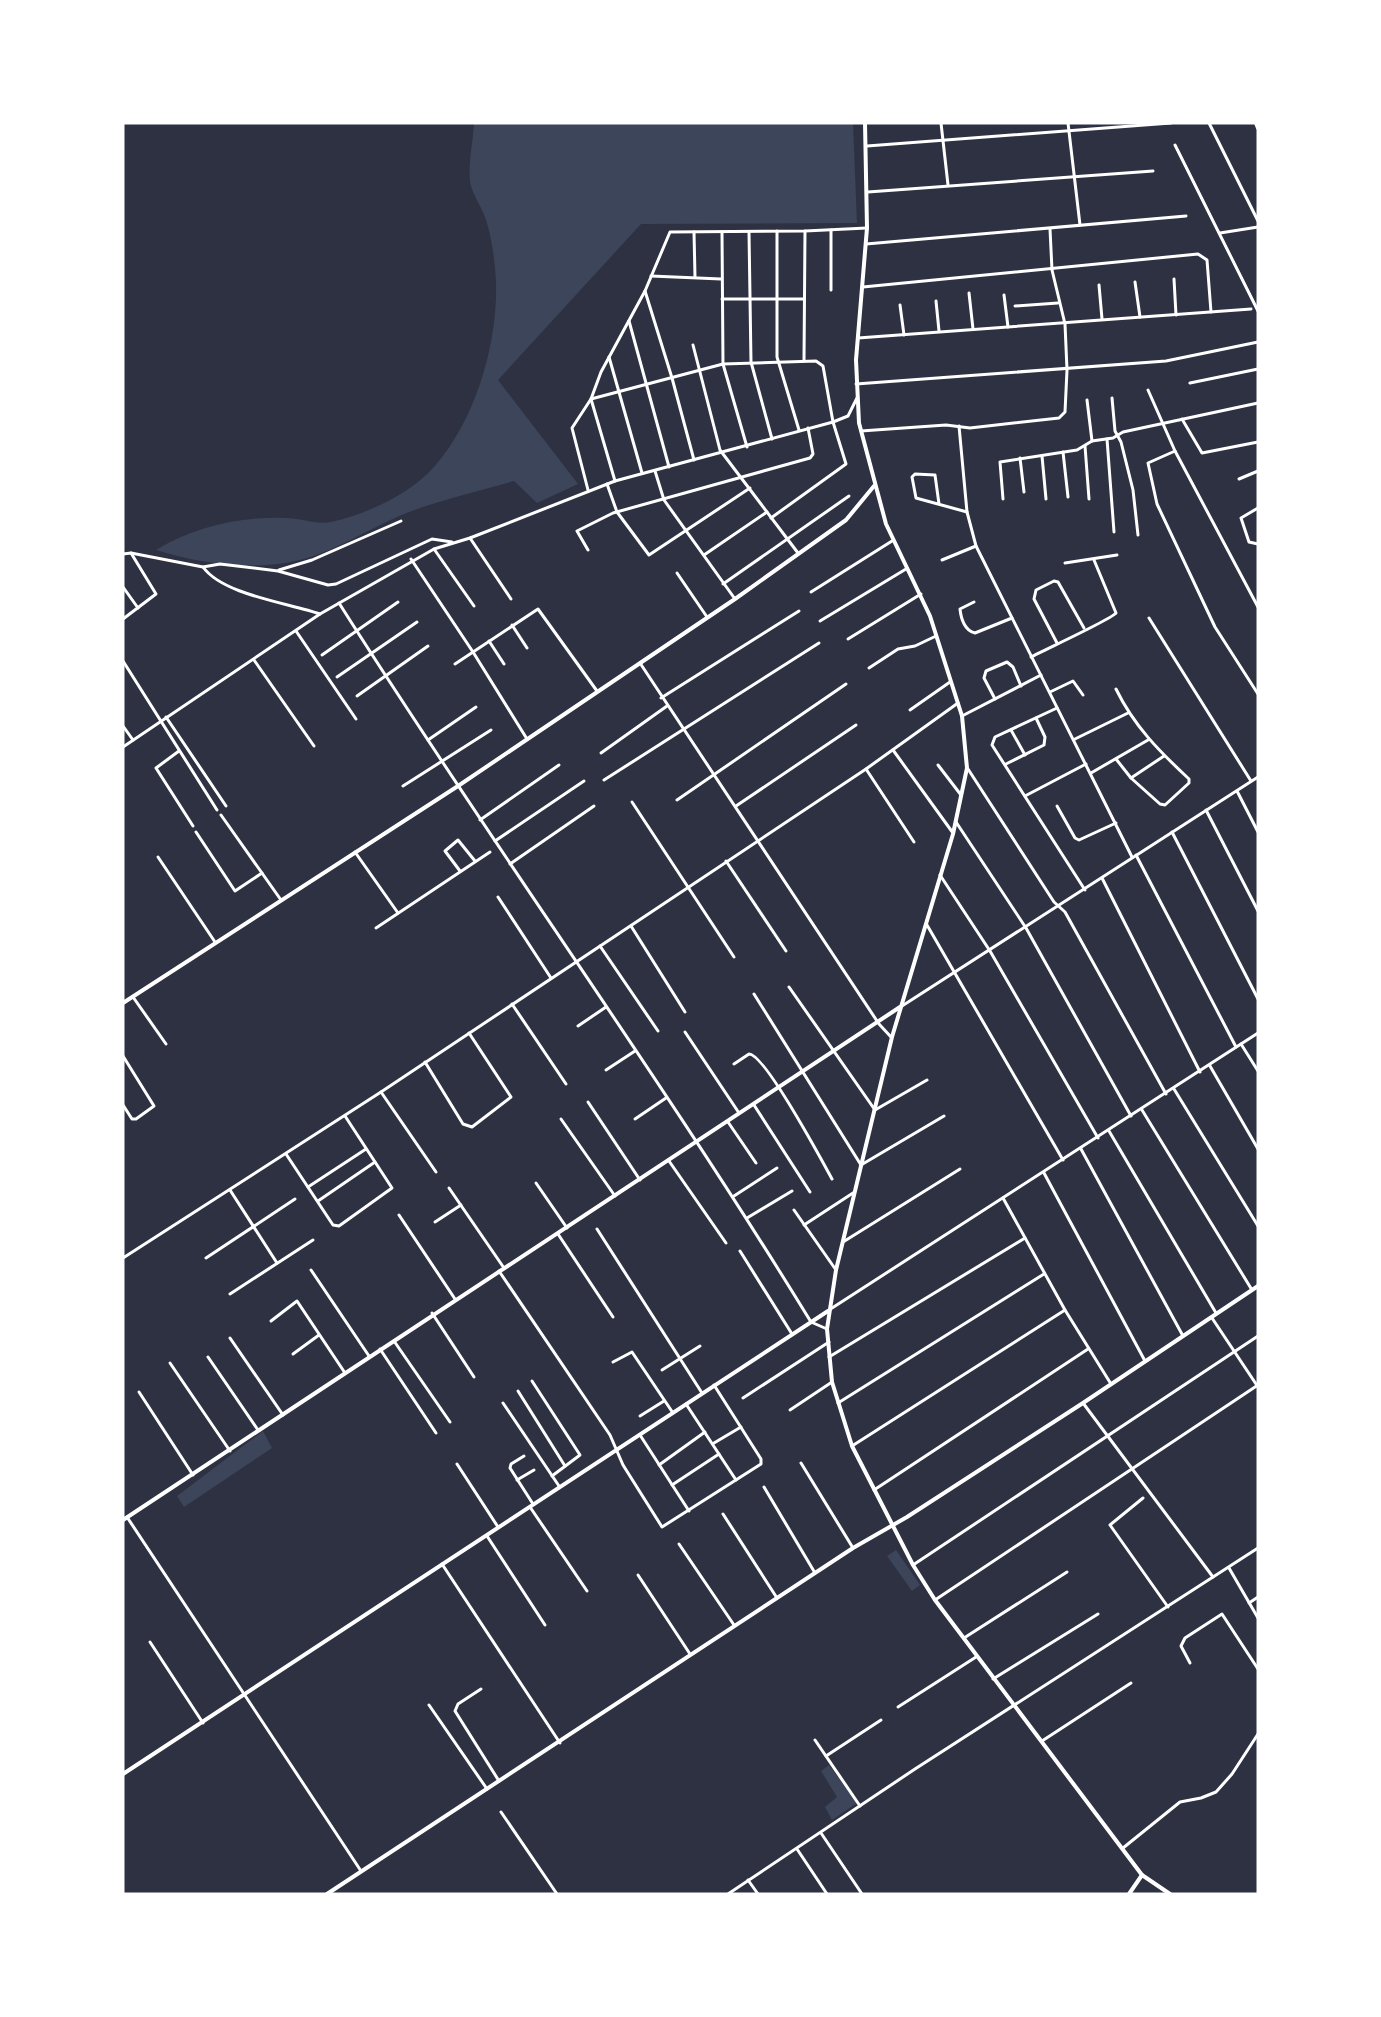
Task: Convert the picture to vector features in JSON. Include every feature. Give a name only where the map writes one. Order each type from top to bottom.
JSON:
[{"type":"street","points":[[865,123],[867,228],[856,384],[861,431],[892,541],[921,594],[958,703],[962,716],[967,768],[953,834],[892,1037],[836,1270],[827,1329],[832,1382],[852,1446],[913,1565],[935,1600],[1142,1875],[1170,1894]]},
{"type":"street","points":[[941,123],[948,186]]},
{"type":"street","points":[[1068,123],[1080,225]]},
{"type":"street","points":[[867,146],[1171,123]]},
{"type":"street","points":[[1209,123],[1258,221]]},
{"type":"street","points":[[1256,123],[1258,128]]},
{"type":"street","points":[[1175,145],[1258,310]]},
{"type":"street","points":[[868,192],[1153,171]]},
{"type":"street","points":[[866,244],[1186,216]]},
{"type":"street","points":[[1220,233],[1258,227]]},
{"type":"street","points":[[588,490],[572,428],[591,399],[609,357],[645,291],[670,232],[867,228]]},
{"type":"street","points":[[861,431],[959,426],[970,428],[1050,420],[1059,418],[1065,412],[1067,370],[1065,324],[1058,303],[1052,270],[1050,229]]},
{"type":"street","points":[[831,230],[831,290]]},
{"type":"street","points":[[777,231],[777,357],[799,430]]},
{"type":"street","points":[[804,361],[805,231]]},
{"type":"street","points":[[694,232],[695,277]]},
{"type":"street","points":[[722,232],[723,364],[747,447]]},
{"type":"street","points":[[748,232],[751,362],[772,439]]},
{"type":"street","points":[[863,287],[1203,255],[1207,260],[1212,312]]},
{"type":"street","points":[[651,276],[722,279]]},
{"type":"street","points":[[1174,279],[1176,315]]},
{"type":"street","points":[[1135,282],[1140,317]]},
{"type":"street","points":[[1099,285],[1102,320]]},
{"type":"street","points":[[645,291],[694,460]]},
{"type":"street","points":[[969,293],[973,329]]},
{"type":"street","points":[[1004,295],[1008,327]]},
{"type":"street","points":[[722,299],[804,299]]},
{"type":"street","points":[[936,301],[939,331]]},
{"type":"street","points":[[1015,306],[1058,303]]},
{"type":"street","points":[[900,305],[904,335]]},
{"type":"street","points":[[858,338],[1251,309]]},
{"type":"street","points":[[628,320],[669,467]]},
{"type":"street","points":[[856,384],[1067,370],[1179,359],[1258,342]]},
{"type":"street","points":[[693,345],[697,370],[720,450],[798,554]]},
{"type":"street","points":[[609,357],[642,474]]},
{"type":"street","points":[[591,399],[723,364],[816,361],[823,366],[833,423],[846,464],[771,518]]},
{"type":"street","points":[[1190,383],[1258,369]]},
{"type":"street","points":[[1148,390],[1175,451],[1258,607]]},
{"type":"street","points":[[123,747],[320,615],[411,559],[615,481],[724,454],[799,430],[833,423],[848,416],[857,398]]},
{"type":"street","points":[[1112,398],[1118,436],[1133,490],[1138,535]]},
{"type":"street","points":[[591,399],[615,481]]},
{"type":"street","points":[[1087,400],[1092,441]]},
{"type":"street","points":[[1003,499],[1000,462],[1063,452],[1085,446],[1092,441],[1118,436],[1123,432],[1258,403]]},
{"type":"street","points":[[1182,418],[1202,453],[1258,442]]},
{"type":"street","points":[[959,426],[967,512],[976,546],[1057,708],[1075,739],[1132,857]]},
{"type":"street","points":[[588,550],[577,531],[617,512],[813,456],[807,428]]},
{"type":"street","points":[[1107,439],[1114,532]]},
{"type":"street","points":[[1085,446],[1089,499]]},
{"type":"street","points":[[1175,451],[1148,463],[1154,496],[1215,627],[1258,693]]},
{"type":"street","points":[[1063,452],[1068,497]]},
{"type":"street","points":[[1042,456],[1046,499]]},
{"type":"street","points":[[1020,459],[1024,492]]},
{"type":"street","points":[[655,471],[664,500],[735,599]]},
{"type":"street","points":[[1239,479],[1258,471]]},
{"type":"street","points":[[939,504],[935,475],[915,474],[912,477],[916,498],[967,512]]},
{"type":"street","points":[[607,484],[617,512],[649,555],[750,488]]},
{"type":"street","points":[[123,1003],[458,786],[735,599],[851,516],[875,486]]},
{"type":"street","points":[[723,584],[849,496]]},
{"type":"street","points":[[1258,508],[1241,518],[1250,542],[1258,543]]},
{"type":"street","points":[[704,555],[767,512]]},
{"type":"street","points":[[278,571],[312,560],[401,521]]},
{"type":"street","points":[[470,538],[511,599]]},
{"type":"street","points":[[123,554],[131,552],[203,567],[220,564],[278,571],[319,584],[336,584],[432,539],[453,543]]},
{"type":"street","points":[[812,592],[892,541]]},
{"type":"street","points":[[942,560],[976,546]]},
{"type":"street","points":[[434,549],[474,606]]},
{"type":"street","points":[[123,619],[156,594],[131,552]]},
{"type":"street","points":[[1065,563],[1117,555]]},
{"type":"street","points":[[411,559],[473,652],[526,739]]},
{"type":"street","points":[[1031,657],[1084,628],[1112,618],[1116,613],[1094,560]]},
{"type":"street","points":[[203,567],[214,577],[255,597],[320,615]]},
{"type":"street","points":[[820,621],[906,568]]},
{"type":"street","points":[[677,573],[708,617]]},
{"type":"street","points":[[1057,643],[1034,599],[1035,590],[1054,581],[1058,582],[1084,628]]},
{"type":"street","points":[[123,587],[138,608]]},
{"type":"street","points":[[848,639],[921,594]]},
{"type":"street","points":[[321,655],[398,602]]},
{"type":"street","points":[[974,602],[960,609],[967,630],[970,632],[975,633],[1012,618]]},
{"type":"street","points":[[339,603],[480,820],[734,1196],[811,1322],[827,1329]]},
{"type":"street","points":[[454,664],[534,609],[541,611],[597,691]]},
{"type":"street","points":[[662,698],[799,610]]},
{"type":"street","points":[[1149,618],[1251,781]]},
{"type":"street","points":[[337,677],[417,622]]},
{"type":"street","points":[[512,625],[527,648]]},
{"type":"street","points":[[296,631],[356,719]]},
{"type":"street","points":[[869,668],[898,649],[915,646],[936,636]]},
{"type":"street","points":[[489,641],[504,664]]},
{"type":"street","points":[[604,780],[819,643]]},
{"type":"street","points":[[357,696],[428,646]]},
{"type":"street","points":[[254,660],[314,746]]},
{"type":"street","points":[[123,661],[226,806]]},
{"type":"street","points":[[995,699],[984,678],[986,671],[1007,662],[1021,686]]},
{"type":"street","points":[[639,663],[879,1024],[892,1037]]},
{"type":"street","points":[[962,716],[1041,675]]},
{"type":"street","points":[[1050,692],[1072,681],[1083,695]]},
{"type":"street","points":[[910,710],[951,682]]},
{"type":"street","points":[[677,800],[846,684]]},
{"type":"street","points":[[1116,689],[1128,713],[1148,740],[1189,779],[1189,783],[1164,805],[1154,800],[1131,778],[1116,759]]},
{"type":"street","points":[[123,1258],[345,1116],[866,769],[958,703]]},
{"type":"street","points":[[601,753],[667,706]]},
{"type":"street","points":[[428,740],[476,707]]},
{"type":"street","points":[[1057,708],[992,740],[999,755],[1085,890]]},
{"type":"street","points":[[1075,739],[1128,713]]},
{"type":"street","points":[[1006,764],[1046,742],[1036,718]]},
{"type":"street","points":[[164,719],[179,751],[217,810]]},
{"type":"street","points":[[735,806],[856,725]]},
{"type":"street","points":[[123,726],[133,740]]},
{"type":"street","points":[[404,786],[491,730]]},
{"type":"street","points":[[1011,730],[1025,755]]},
{"type":"street","points":[[1091,773],[1148,740]]},
{"type":"street","points":[[893,750],[953,834]]},
{"type":"street","points":[[179,751],[156,768],[193,826]]},
{"type":"street","points":[[1131,778],[1164,756]]},
{"type":"street","points":[[1025,796],[1086,764]]},
{"type":"street","points":[[480,820],[559,765]]},
{"type":"street","points":[[938,765],[962,796]]},
{"type":"street","points":[[967,768],[1065,912],[1166,1094]]},
{"type":"street","points":[[866,769],[914,842]]},
{"type":"street","points":[[361,1871],[245,1694],[125,1518],[259,1432],[432,1314],[879,1024],[901,1007],[1258,777]]},
{"type":"street","points":[[495,841],[584,781]]},
{"type":"street","points":[[1237,791],[1258,832]]},
{"type":"street","points":[[632,802],[734,957]]},
{"type":"street","points":[[510,864],[594,806]]},
{"type":"street","points":[[1057,806],[1075,838],[1079,840],[1116,822]]},
{"type":"street","points":[[1206,810],[1258,911]]},
{"type":"street","points":[[221,815],[281,900]]},
{"type":"street","points":[[956,822],[1026,928],[1131,1116]]},
{"type":"street","points":[[196,832],[236,891],[262,873]]},
{"type":"street","points":[[1173,832],[1258,999]]},
{"type":"street","points":[[460,871],[446,850],[458,840],[475,861]]},
{"type":"street","points":[[355,852],[398,913]]},
{"type":"street","points":[[376,928],[490,852]]},
{"type":"street","points":[[1136,855],[1236,1047]]},
{"type":"street","points":[[158,856],[215,942]]},
{"type":"street","points":[[726,861],[786,951]]},
{"type":"street","points":[[940,875],[990,951],[1098,1138]]},
{"type":"street","points":[[1102,878],[1200,1072]]},
{"type":"street","points":[[498,897],[551,978]]},
{"type":"street","points":[[927,925],[1063,1160]]},
{"type":"street","points":[[630,926],[685,1012]]},
{"type":"street","points":[[600,946],[658,1031]]},
{"type":"street","points":[[789,987],[836,1051],[875,1110]]},
{"type":"street","points":[[754,994],[861,1164]]},
{"type":"street","points":[[132,997],[166,1044]]},
{"type":"street","points":[[512,1004],[567,1084]]},
{"type":"street","points":[[578,1026],[606,1007]]},
{"type":"street","points":[[685,1032],[739,1114]]},
{"type":"street","points":[[425,1062],[463,1124],[472,1127],[511,1097],[469,1033]]},
{"type":"street","points":[[123,1774],[487,1536],[559,1486],[618,1450],[792,1334],[1258,1033]]},
{"type":"street","points":[[1241,1044],[1258,1071]]},
{"type":"street","points":[[606,1070],[635,1051]]},
{"type":"street","points":[[734,1065],[754,1054],[779,1088],[832,1179]]},
{"type":"street","points":[[123,1056],[154,1106],[136,1119],[132,1119],[123,1105]]},
{"type":"street","points":[[1210,1066],[1258,1149]]},
{"type":"street","points":[[875,1110],[927,1080]]},
{"type":"street","points":[[1174,1089],[1258,1226]]},
{"type":"street","points":[[381,1092],[436,1172]]},
{"type":"street","points":[[636,1119],[667,1098]]},
{"type":"street","points":[[588,1102],[640,1180]]},
{"type":"street","points":[[754,1105],[810,1192]]},
{"type":"street","points":[[1142,1110],[1252,1290]]},
{"type":"street","points":[[286,1153],[336,1227],[392,1188],[345,1116]]},
{"type":"street","points":[[861,1164],[944,1116]]},
{"type":"street","points":[[561,1119],[615,1196]]},
{"type":"street","points":[[728,1122],[756,1163]]},
{"type":"street","points":[[1109,1131],[1216,1313]]},
{"type":"street","points":[[308,1187],[366,1149]]},
{"type":"street","points":[[1081,1149],[1183,1336]]},
{"type":"street","points":[[669,1161],[726,1243]]},
{"type":"street","points":[[318,1201],[375,1162]]},
{"type":"street","points":[[734,1196],[777,1168]]},
{"type":"street","points":[[843,1242],[960,1169]]},
{"type":"street","points":[[1044,1173],[1145,1361]]},
{"type":"street","points":[[536,1183],[567,1228]]},
{"type":"street","points":[[449,1188],[618,1450],[623,1465],[658,1525],[666,1525],[760,1464],[761,1459],[714,1385]]},
{"type":"street","points":[[230,1190],[277,1263]]},
{"type":"street","points":[[747,1218],[792,1191]]},
{"type":"street","points":[[804,1225],[854,1193]]},
{"type":"street","points":[[1003,1198],[1044,1274],[1111,1384]]},
{"type":"street","points":[[206,1258],[295,1199]]},
{"type":"street","points":[[435,1222],[461,1205]]},
{"type":"street","points":[[794,1210],[836,1270]]},
{"type":"street","points":[[399,1215],[455,1299]]},
{"type":"street","points":[[597,1229],[702,1393]]},
{"type":"street","points":[[558,1234],[613,1317]]},
{"type":"street","points":[[830,1357],[1025,1238]]},
{"type":"street","points":[[230,1294],[313,1240]]},
{"type":"street","points":[[740,1251],[792,1334]]},
{"type":"street","points":[[311,1270],[369,1356]]},
{"type":"street","points":[[838,1403],[1044,1274]]},
{"type":"street","points":[[327,1894],[560,1743],[734,1625],[853,1548],[907,1517],[1258,1286]]},
{"type":"street","points":[[271,1321],[297,1302],[345,1373]]},
{"type":"street","points":[[852,1446],[1065,1310]]},
{"type":"street","points":[[432,1314],[474,1377]]},
{"type":"street","points":[[935,1600],[1258,1386],[1211,1316]]},
{"type":"street","points":[[293,1354],[319,1335]]},
{"type":"street","points":[[913,1565],[1258,1336]]},
{"type":"street","points":[[230,1338],[283,1415]]},
{"type":"street","points":[[393,1340],[450,1422]]},
{"type":"street","points":[[743,1398],[829,1342]]},
{"type":"street","points":[[662,1370],[700,1346]]},
{"type":"street","points":[[380,1349],[436,1433]]},
{"type":"street","points":[[873,1490],[1088,1349]]},
{"type":"street","points":[[613,1362],[632,1352],[673,1413]]},
{"type":"street","points":[[208,1357],[259,1432]]},
{"type":"street","points":[[171,1363],[230,1451]]},
{"type":"street","points":[[532,1380],[579,1452],[578,1458],[552,1476]]},
{"type":"street","points":[[790,1410],[832,1382]]},
{"type":"street","points":[[518,1391],[566,1466]]},
{"type":"street","points":[[139,1392],[193,1475]]},
{"type":"street","points":[[640,1416],[664,1400]]},
{"type":"street","points":[[503,1403],[559,1486]]},
{"type":"street","points":[[1083,1403],[1213,1577]]},
{"type":"street","points":[[686,1404],[736,1480]]},
{"type":"street","points":[[714,1444],[741,1427]]},
{"type":"street","points":[[659,1465],[705,1432]]},
{"type":"street","points":[[640,1435],[689,1510]]},
{"type":"street","points":[[672,1485],[719,1454]]},
{"type":"street","points":[[524,1456],[510,1466],[531,1506],[587,1591]]},
{"type":"street","points":[[801,1463],[853,1548]]},
{"type":"street","points":[[457,1464],[498,1527]]},
{"type":"street","points":[[517,1480],[534,1470]]},
{"type":"street","points":[[764,1487],[815,1573]]},
{"type":"street","points":[[1143,1498],[1110,1526],[1168,1607]]},
{"type":"street","points":[[723,1514],[777,1598]]},
{"type":"street","points":[[487,1536],[545,1625]]},
{"type":"street","points":[[680,1544],[734,1625]]},
{"type":"street","points":[[728,1894],[1014,1705],[1258,1548]]},
{"type":"street","points":[[442,1564],[560,1743]]},
{"type":"street","points":[[1229,1568],[1258,1618]]},
{"type":"street","points":[[963,1639],[1067,1572]]},
{"type":"street","points":[[638,1575],[690,1654]]},
{"type":"street","points":[[1249,1603],[1258,1597]]},
{"type":"street","points":[[993,1679],[1098,1614]]},
{"type":"street","points":[[1190,1664],[1180,1646],[1185,1638],[1222,1614],[1258,1669]]},
{"type":"street","points":[[150,1642],[203,1723]]},
{"type":"street","points":[[898,1707],[976,1656]]},
{"type":"street","points":[[1042,1741],[1131,1683]]},
{"type":"street","points":[[481,1689],[458,1704],[456,1711],[499,1781]]},
{"type":"street","points":[[429,1705],[487,1789]]},
{"type":"street","points":[[826,1756],[881,1720]]},
{"type":"street","points":[[1123,1848],[1180,1802],[1216,1792],[1232,1774],[1258,1734]]},
{"type":"street","points":[[815,1740],[860,1806]]},
{"type":"street","points":[[501,1812],[557,1894]]},
{"type":"street","points":[[821,1833],[862,1894]]},
{"type":"street","points":[[797,1849],[827,1894]]},
{"type":"street","points":[[1129,1894],[1142,1875]]},
{"type":"street","points":[[748,1880],[758,1894]]},
{"type":"shaded area","points":[[474,123],[853,123],[857,223],[641,224],[498,380],[578,484],[537,503],[514,481],[409,512],[337,547],[291,562],[258,565],[223,564],[156,550],[202,529],[235,521],[286,518],[326,523],[358,514],[400,495],[424,477],[449,448],[472,405],[481,380],[488,356],[496,306],[496,274],[490,235],[470,182]]},
{"type":"shaded area","points":[[263,1431],[272,1448],[184,1507],[177,1496]]},
{"type":"shaded area","points":[[896,1550],[920,1585],[912,1591],[887,1556]]},
{"type":"shaded area","points":[[829,1765],[857,1803],[832,1820],[825,1807],[837,1797],[821,1771]]}]
